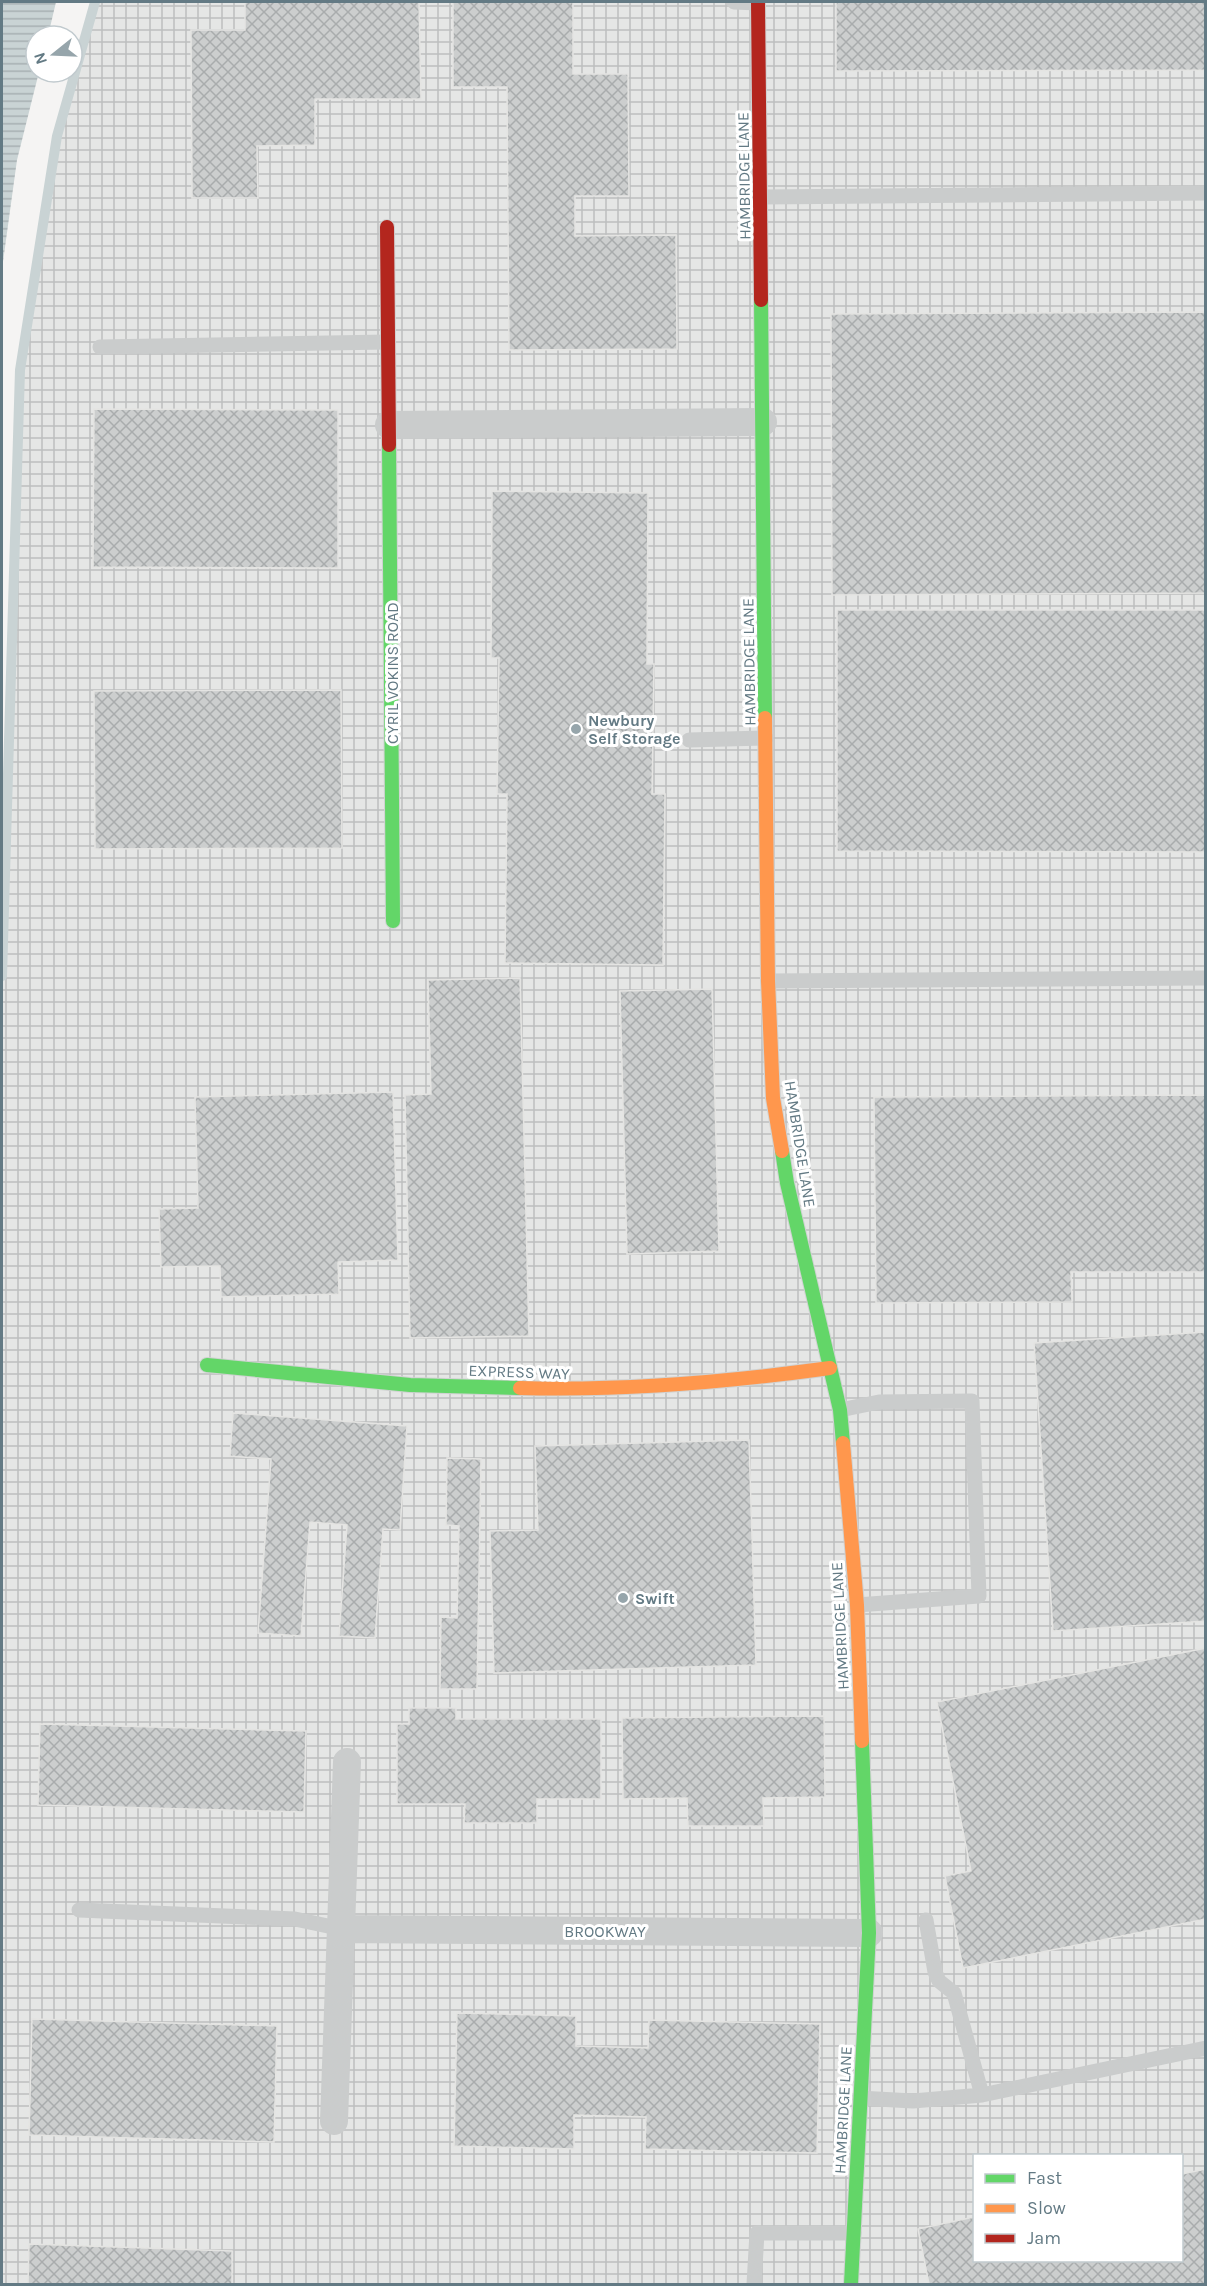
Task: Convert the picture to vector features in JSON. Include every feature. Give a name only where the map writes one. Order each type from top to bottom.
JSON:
[{"type":"street","name":"HAMBRIDGE LANE","points":[[758,2],[768,981],[773,1098],[787,1183],[840,1410],[857,1605],[869,1933],[851,2284]]},
{"type":"street","name":"CYRIL VOKINS ROAD","points":[[387,227],[393,921]]},
{"type":"street","points":[[389,425],[763,422]]},
{"type":"street","name":"EXPRESS WAY","points":[[207,1365],[410,1386],[578,1390],[765,1377],[830,1368]]},
{"type":"street","points":[[334,2121],[347,1762]]},
{"type":"street","name":"BROOKWAY","points":[[342,1929],[869,1933]]},
{"type":"lane","points":[[734,2],[758,2]]},
{"type":"lane","points":[[760,197],[1206,193]]},
{"type":"lane","points":[[100,347],[387,342]]},
{"type":"lane","points":[[689,740],[766,738]]},
{"type":"lane","points":[[768,981],[1206,978]]},
{"type":"lane","points":[[840,1410],[879,1402],[972,1401],[979,1596],[857,1605]]},
{"type":"lane","points":[[79,1910],[295,1919],[342,1929]]},
{"type":"lane","points":[[926,1920],[934,1972],[939,1981],[954,1993],[978,2073],[982,2095]]},
{"type":"lane","points":[[859,2098],[914,2101],[982,2095],[1206,2049]]},
{"type":"lane","points":[[754,2284],[756,2233],[854,2233]]},
{"type":"shaded area","points":[[2,2],[56,2],[51,24],[24,24],[24,84],[36,84],[17,160],[2,269]]},
{"type":"shaded area","points":[[95,2],[1205,2],[1205,2284],[2,2284],[2,976],[20,370],[57,136],[72,84],[84,84],[84,41]]},
{"type":"building","points":[[245,2],[419,2],[421,99],[315,99],[315,145],[257,146],[258,198],[192,198],[191,30],[245,30]]},
{"type":"building","points":[[453,2],[573,2],[573,74],[628,74],[629,196],[575,196],[575,236],[676,235],[677,349],[509,350],[507,87],[453,87]]},
{"type":"building","points":[[836,2],[1206,2],[1206,70],[836,71]]},
{"type":"building","points":[[1206,312],[1206,593],[832,595],[831,314]]},
{"type":"building","points":[[94,409],[338,410],[338,568],[93,567]]},
{"type":"building","name":"Newbury Self Storage","points":[[492,491],[648,493],[647,664],[654,664],[652,794],[665,794],[663,965],[505,963],[507,794],[497,794],[499,658],[491,658]]},
{"type":"building","points":[[837,610],[1206,610],[1206,852],[837,851]]},
{"type":"building","points":[[341,690],[342,848],[95,849],[94,691]]},
{"type":"building","points":[[520,978],[529,1336],[410,1338],[405,1095],[431,1094],[428,980]]},
{"type":"building","points":[[712,989],[719,1251],[627,1254],[620,991]]},
{"type":"building","points":[[393,1092],[398,1260],[338,1262],[339,1294],[221,1297],[220,1266],[161,1267],[159,1209],[198,1208],[195,1097]]},
{"type":"building","points":[[1206,1095],[1206,1272],[1071,1272],[1072,1302],[876,1303],[874,1097]]},
{"type":"building","points":[[1206,1332],[1206,1621],[1053,1631],[1034,1343]]},
{"type":"building","points":[[233,1413],[407,1426],[400,1530],[383,1529],[375,1638],[339,1636],[347,1525],[310,1522],[301,1636],[258,1633],[271,1459],[230,1456]]},
{"type":"building","name":"Swift","points":[[749,1440],[756,1665],[494,1673],[490,1531],[538,1530],[535,1446]]},
{"type":"building","points":[[447,1458],[481,1459],[477,1689],[440,1689],[441,1617],[457,1618],[459,1526],[446,1525]]},
{"type":"building","points":[[1206,1648],[1206,1919],[963,1968],[945,1876],[971,1871],[937,1702]]},
{"type":"building","points":[[409,1708],[456,1708],[456,1719],[601,1719],[601,1799],[537,1799],[537,1823],[464,1823],[465,1804],[397,1804],[397,1724],[409,1724]]},
{"type":"building","points":[[824,1716],[825,1797],[763,1798],[764,1826],[688,1826],[687,1798],[623,1799],[622,1718]]},
{"type":"building","points":[[40,1724],[306,1731],[304,1812],[38,1805]]},
{"type":"building","points":[[457,2013],[576,2016],[576,2046],[648,2048],[649,2020],[820,2024],[817,2153],[645,2149],[646,2117],[574,2115],[574,2149],[454,2146]]},
{"type":"building","points":[[32,2019],[277,2026],[274,2142],[29,2135]]},
{"type":"building","points":[[1206,2169],[1206,2284],[929,2284],[918,2229],[973,2217],[973,2262],[1183,2262],[1183,2174]]},
{"type":"building","points":[[29,2244],[232,2251],[232,2284],[28,2284]]},
{"type":"waterway","points":[[2,976],[20,370],[57,136],[95,2]]},
{"type":"traffic: fast","points":[[761,300],[765,718]]},
{"type":"traffic: fast","points":[[389,445],[393,921]]},
{"type":"traffic: fast","points":[[782,1151],[787,1183],[840,1410],[843,1443]]},
{"type":"traffic: fast","points":[[207,1365],[410,1385],[520,1388]]},
{"type":"traffic: fast","points":[[851,2284],[869,1933],[862,1741]]},
{"type":"traffic: slow","points":[[765,718],[768,981],[773,1098],[782,1151]]},
{"type":"traffic: slow","points":[[520,1388],[598,1388],[675,1384],[830,1368]]},
{"type":"traffic: slow","points":[[843,1443],[857,1605],[862,1741]]},
{"type":"traffic: jam","points":[[758,2],[761,300]]},
{"type":"traffic: jam","points":[[387,227],[389,445]]},
{"type":"place","name":"Newbury Self Storage","points":[[576,729]]},
{"type":"place","name":"Swift","points":[[623,1598]]}]
